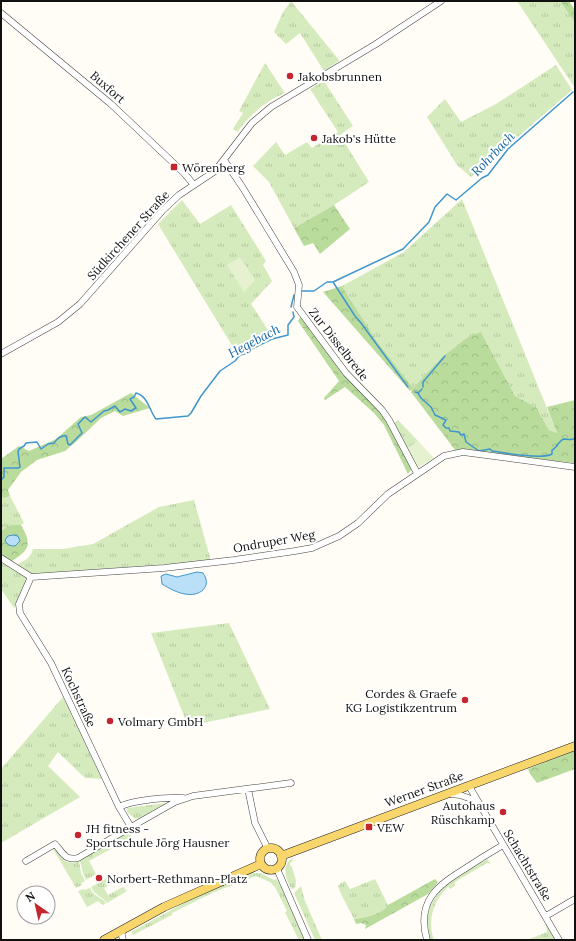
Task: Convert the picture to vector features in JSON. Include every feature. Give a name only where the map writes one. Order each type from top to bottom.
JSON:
[{"type":"main road","name":"Werner Straße","points":[[281,856],[575,746]]},
{"type":"main road","points":[[268,849],[274,849],[281,856],[281,864],[276,869],[268,870],[262,864],[261,855],[268,849]]},
{"type":"main road","points":[[110,939],[121,931],[164,907],[262,864]]},
{"type":"street","name":"Südkirchener Straße","points":[[1,354],[58,322],[80,304],[173,199],[211,174],[224,160],[252,123],[271,107],[376,44],[441,1]]},
{"type":"street","name":"Buxfort","points":[[1,12],[111,104],[184,172],[194,185]]},
{"type":"street","name":"Zur Disselbrede","points":[[224,160],[243,188],[294,272],[299,285],[297,307],[346,373],[382,410],[418,473]]},
{"type":"street","name":"Ondruper Weg","points":[[31,576],[172,567],[234,560],[312,548],[349,530],[388,494],[444,456],[463,452],[575,467]]},
{"type":"street","points":[[1,558],[31,576]]},
{"type":"street","name":"Kochstraße","points":[[31,576],[19,604],[20,613],[51,663],[119,807],[131,827]]},
{"type":"street","points":[[26,861],[55,844],[65,856],[72,860],[78,858],[185,798],[202,794],[291,783]]},
{"type":"street","name":"Schachtstraße","points":[[468,786],[560,940]]},
{"type":"street","points":[[248,789],[255,823],[268,849]]},
{"type":"street","points":[[446,794],[460,794],[477,801]]},
{"type":"street","points":[[119,807],[127,804],[158,799],[173,797],[185,798]]},
{"type":"street","points":[[427,940],[424,918],[427,904],[435,891],[446,880],[503,845]]},
{"type":"street","points":[[276,869],[308,940]]},
{"type":"street","points":[[546,916],[575,899]]},
{"type":"street","points":[[121,931],[123,940]]},
{"type":"green space","points":[[291,1],[339,60],[324,71],[300,33],[286,44],[274,32],[283,12]]},
{"type":"green space","points":[[517,1],[560,1],[575,23],[575,88]]},
{"type":"green space","points":[[560,1],[569,1],[575,10],[575,23]]},
{"type":"green space","points":[[265,63],[285,93],[258,109],[237,132],[233,129],[243,113],[239,111]]},
{"type":"green space","points":[[556,65],[572,90],[471,177],[457,165],[427,117],[445,99],[461,122],[496,104]]},
{"type":"green space","points":[[324,81],[353,126],[340,135],[369,182],[334,205],[294,228],[269,182],[253,166],[276,142],[285,155],[307,142],[312,148],[338,132],[310,89]]},
{"type":"green space","points":[[462,199],[557,433],[549,430],[536,407],[515,396],[481,332],[440,359],[413,388],[376,340],[342,286],[404,252]]},
{"type":"green space","points":[[182,200],[200,224],[231,205],[266,261],[263,265],[272,281],[251,304],[274,339],[239,357],[158,224]]},
{"type":"green space","points":[[334,205],[350,229],[320,254],[313,243],[304,246],[294,228]]},
{"type":"green space","points":[[240,257],[255,280],[244,292],[227,265]]},
{"type":"green space","points":[[342,286],[376,340],[413,388],[440,359],[468,337],[481,332],[515,396],[536,407],[549,430],[557,433],[547,407],[575,400],[575,463],[455,450],[411,392],[413,389],[410,391],[323,292]]},
{"type":"green space","points":[[301,316],[388,421],[412,469],[408,474],[384,425],[374,413],[345,387],[325,400],[324,398],[339,381],[298,321]]},
{"type":"green space","points":[[131,393],[150,408],[123,416],[115,411],[101,418],[65,451],[37,460],[21,472],[8,490],[10,496],[4,498],[1,496],[1,459],[19,446],[29,451],[56,439],[81,417],[91,415]]},
{"type":"green space","points":[[398,420],[418,441],[407,449],[393,424]]},
{"type":"green space","points":[[418,441],[434,458],[419,467],[415,466],[407,449]]},
{"type":"green space","points":[[1,496],[4,498],[10,496],[24,523],[21,525],[10,525],[1,531]]},
{"type":"green space","points":[[194,500],[211,561],[32,574],[16,565],[29,557],[33,549],[63,549],[93,544],[159,507]]},
{"type":"green space","points":[[10,525],[21,525],[28,542],[26,550],[12,561],[1,555],[1,531]]},
{"type":"green space","points":[[1,560],[25,575],[27,581],[14,608],[1,589]]},
{"type":"green space","points":[[229,623],[270,709],[188,726],[151,633]]},
{"type":"green space","points":[[63,697],[102,779],[85,778],[58,752],[48,766],[80,797],[1,843],[1,769]]},
{"type":"green space","points":[[575,750],[575,769],[537,783],[530,774],[528,769]]},
{"type":"green space","points":[[166,803],[138,819],[134,818],[127,812],[127,808]]},
{"type":"green space","points":[[129,832],[133,840],[130,843],[128,839],[125,841],[127,845],[124,847],[122,843],[89,861],[96,874],[86,880],[80,860]]},
{"type":"green space","points":[[54,848],[61,858],[67,862],[79,861],[81,873],[85,881],[81,883],[82,885],[76,888],[53,849]]},
{"type":"green space","points":[[292,858],[293,861],[290,863],[290,866],[292,867],[296,881],[295,888],[291,889],[286,877],[286,865]]},
{"type":"green space","points":[[487,859],[491,864],[487,863],[455,882],[455,886],[450,889],[448,887],[438,899],[431,919],[434,940],[430,940],[427,925],[429,911],[434,900],[452,881]]},
{"type":"green space","points":[[253,873],[261,873],[274,880],[276,879],[280,884],[305,940],[299,940],[285,912],[287,911],[275,887],[270,882],[256,876],[212,893],[133,935],[131,932],[197,896]]},
{"type":"green space","points":[[115,874],[118,880],[104,888],[108,895],[123,887],[127,891],[107,903],[94,892],[91,887]]},
{"type":"green space","points":[[375,879],[388,905],[378,913],[368,917],[354,919],[338,886],[345,881],[350,889]]},
{"type":"green space","points":[[435,879],[438,882],[428,894],[365,929],[366,925],[361,923],[356,924],[354,919],[368,917],[378,913],[388,905]]},
{"type":"green space","points":[[301,886],[305,901],[322,940],[315,940],[294,893]]},
{"type":"green space","points":[[90,888],[93,893],[106,903],[103,905],[98,901],[87,907],[78,891]]},
{"type":"green space","points":[[546,925],[556,940],[527,940],[547,932]]},
{"type":"water","points":[[8,536],[18,536],[20,541],[15,546],[9,545],[5,540]]},
{"type":"water","points":[[197,572],[203,573],[206,578],[206,583],[203,590],[195,594],[190,595],[179,593],[162,584],[161,576],[166,574],[177,577]]},
{"type":"waterway","name":"Rohrbach","points":[[333,282],[403,249],[429,222],[435,207],[447,194],[456,200],[482,178],[488,175],[508,149],[573,92]]},
{"type":"waterway","name":"Hegebach","points":[[300,291],[314,291],[327,282],[333,282],[355,316],[408,387]]},
{"type":"waterway","points":[[291,307],[294,295]]},
{"type":"waterway","name":"Hegebach","points":[[1,480],[4,477],[4,468],[20,467],[18,452],[19,449],[26,443],[37,442],[41,449],[48,444],[54,443],[62,436],[66,436],[68,444],[70,445],[82,433],[78,424],[85,417],[91,422],[104,411],[115,406],[120,412],[125,409],[131,411],[136,408],[130,399],[134,397],[136,393],[146,400],[156,419],[188,416],[220,371],[235,361],[240,355],[248,353],[251,349],[272,339],[288,335],[288,325],[294,317],[293,312]]},
{"type":"waterway","points":[[423,387],[423,382],[445,356]]},
{"type":"waterway","points":[[418,393],[422,389]]},
{"type":"waterway","points":[[415,392],[418,393],[421,398],[431,407],[435,415],[446,420],[443,425],[446,428],[449,428],[450,431],[459,432],[461,435],[464,434],[466,442],[479,451],[490,449],[492,451],[523,456],[547,456],[552,454],[552,450],[562,440],[574,439]]},
{"type":"place","name":"Jakobsbrunnen","points":[[290,76]]},
{"type":"place","name":"Jakob's Hütte","points":[[314,138]]},
{"type":"place","name":"Wörenberg","points":[[174,167]]},
{"type":"place","name":"Cordes & Graefe KG Logistikzentrum","points":[[465,700]]},
{"type":"place","name":"Volmary GmbH","points":[[110,721]]},
{"type":"place","name":"Autohaus Rüschkamp","points":[[503,812]]},
{"type":"place","name":"VEW","points":[[369,827]]},
{"type":"place","name":"JH fitness - Sportschule Jörg Hausner","points":[[78,835]]},
{"type":"place","name":"Norbert-Rethmann-Platz","points":[[99,878]]}]
